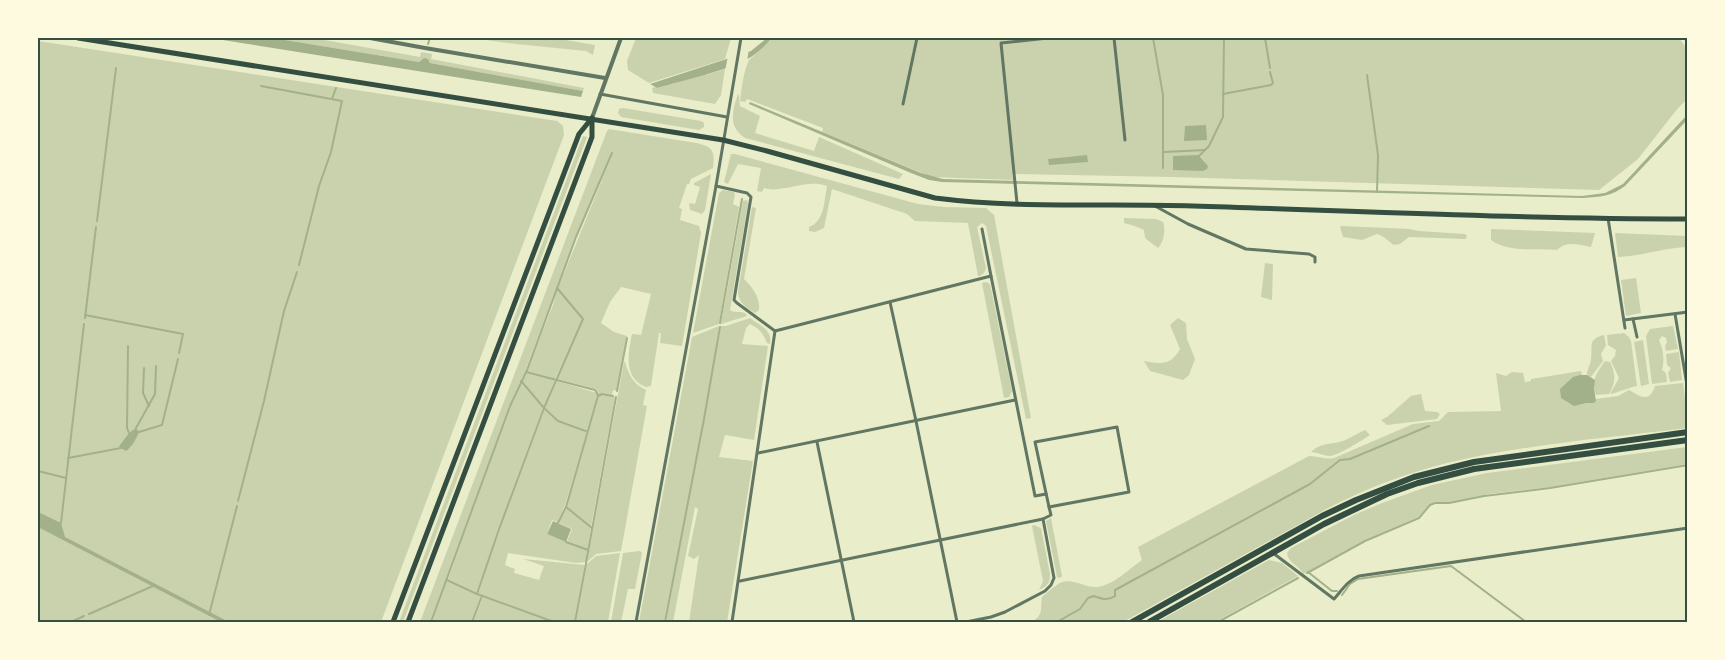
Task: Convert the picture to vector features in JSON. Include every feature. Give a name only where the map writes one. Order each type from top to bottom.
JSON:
[{"type":"highway","points":[[1132,622],[1322,516],[1414,477],[1474,462],[1688,432]]},
{"type":"highway","points":[[1149,622],[1346,514],[1418,483],[1485,467],[1688,440]]},
{"type":"main road","points":[[78,38],[723,140],[935,198],[962,202],[1688,219]]},
{"type":"main road","points":[[393,622],[575,144],[579,134],[592,118]]},
{"type":"main road","points":[[408,622],[592,137],[592,118]]},
{"type":"street","points":[[369,38],[605,78]]},
{"type":"street","points":[[592,118],[621,38]]},
{"type":"street","points":[[636,622],[716,186],[740,38]]},
{"type":"street","points":[[903,104],[916,38]]},
{"type":"street","points":[[1017,204],[1001,44],[1048,38]]},
{"type":"street","points":[[1114,38],[1125,140]]},
{"type":"street","points":[[600,94],[727,117]]},
{"type":"street","points":[[716,186],[741,191],[751,197],[734,300],[775,331]]},
{"type":"street","points":[[1154,205],[1188,224],[1246,249],[1309,254],[1315,257],[1316,262]]},
{"type":"street","points":[[1608,218],[1625,328]]},
{"type":"street","points":[[982,229],[1035,496],[1046,494]]},
{"type":"street","points":[[775,331],[992,276]]},
{"type":"street","points":[[890,302],[957,622]]},
{"type":"street","points":[[1624,320],[1688,312]]},
{"type":"street","points":[[1676,314],[1688,391]]},
{"type":"street","points":[[1633,319],[1637,337]]},
{"type":"street","points":[[732,622],[740,581],[775,331]]},
{"type":"street","points":[[758,453],[1015,400]]},
{"type":"street","points":[[740,581],[1043,519],[1051,514],[1049,507],[1046,494],[1035,442],[1117,427],[1129,492],[1049,507]]},
{"type":"street","points":[[817,442],[854,622]]},
{"type":"street","points":[[966,622],[1005,612],[1045,591],[1051,585],[1054,578],[1043,519]]},
{"type":"street","points":[[1274,553],[1334,599],[1353,578],[1359,576],[1688,528]]},
{"type":"shaded area","points":[[210,38],[273,38],[419,62],[424,58],[430,63],[583,91],[581,97]]},
{"type":"shaded area","points":[[273,38],[313,38],[420,57],[421,52],[432,54],[431,59],[584,88],[583,91],[430,63],[428,59],[419,62]]},
{"type":"shaded area","points":[[471,38],[554,38],[595,45],[593,55],[586,51]]},
{"type":"shaded area","points":[[636,38],[731,38],[725,59],[649,83],[628,70],[627,61]]},
{"type":"shaded area","points":[[767,38],[772,38],[757,53],[730,67],[657,88],[650,84],[751,51]]},
{"type":"shaded area","points":[[773,38],[1679,38],[1687,49],[1687,99],[1638,159],[1599,190],[1172,177],[1012,174],[1013,180],[932,177],[822,132],[823,128],[747,99],[745,102],[740,101],[749,60]]},
{"type":"shaded area","points":[[38,41],[557,121],[563,126],[564,135],[381,622],[38,622]]},
{"type":"shaded area","points":[[725,69],[721,95],[715,104],[653,93],[652,88],[654,87]]},
{"type":"shaded area","points":[[738,94],[740,106],[760,116],[755,133],[814,151],[819,137],[903,174],[899,179],[745,138],[736,129],[733,118]]},
{"type":"shaded area","points":[[750,102],[921,173],[943,179],[1582,196],[1605,193],[1623,184],[1687,115],[1688,119],[1625,186],[1606,195],[1583,198],[942,182],[911,173],[749,104]]},
{"type":"shaded area","points":[[619,109],[701,121],[704,127],[699,130],[621,117],[618,113]]},
{"type":"shaded area","points":[[1206,125],[1207,140],[1184,141],[1185,126]]},
{"type":"shaded area","points":[[609,129],[696,143],[712,150],[713,168],[691,179],[679,208],[682,209],[680,220],[699,226],[701,233],[682,346],[660,343],[661,333],[659,333],[651,386],[646,387],[639,383],[630,371],[629,349],[632,334],[641,335],[651,294],[621,287],[610,302],[601,323],[614,332],[627,336],[617,391],[613,390],[612,395],[602,393],[599,395],[596,389],[557,379],[584,319],[558,288],[612,152],[576,237],[526,369],[509,406],[431,622],[420,622],[607,131]]},
{"type":"shaded area","points":[[583,136],[587,137],[403,622],[399,622]]},
{"type":"shaded area","points":[[731,154],[918,204],[986,208],[994,215],[1031,418],[1026,419],[986,226],[982,223],[977,227],[986,268],[980,276],[978,276],[968,223],[915,221],[907,214],[832,189],[824,228],[815,232],[809,231],[809,227],[821,215],[827,186],[808,184],[776,189],[764,188],[762,192],[757,191],[761,168],[738,164],[728,184],[724,182]]},
{"type":"shaded area","points":[[1087,155],[1088,162],[1049,165],[1048,159]]},
{"type":"shaded area","points":[[1198,155],[1208,166],[1207,169],[1203,171],[1173,170],[1173,156]]},
{"type":"shaded area","points":[[711,174],[705,210],[702,214],[690,210],[689,203],[695,204],[700,187],[694,183]]},
{"type":"shaded area","points":[[723,190],[734,192],[733,204],[739,207],[719,324],[693,333],[719,193]]},
{"type":"shaded area","points":[[747,200],[730,310],[745,313],[747,316],[721,324],[743,201]]},
{"type":"shaded area","points":[[752,207],[756,208],[744,279],[757,297],[759,310],[755,313],[741,302],[738,292]]},
{"type":"shaded area","points":[[1124,218],[1156,219],[1163,222],[1164,235],[1158,248],[1145,238],[1144,230],[1124,223]]},
{"type":"shaded area","points":[[1340,227],[1409,229],[1467,236],[1466,239],[1409,237],[1400,244],[1394,245],[1377,234],[1362,240],[1343,237]]},
{"type":"shaded area","points":[[1491,229],[1595,233],[1591,247],[1569,244],[1557,250],[1523,249],[1506,247],[1491,240]]},
{"type":"shaded area","points":[[1615,233],[1687,236],[1687,247],[1618,257]]},
{"type":"shaded area","points":[[1265,263],[1273,264],[1272,300],[1261,297]]},
{"type":"shaded area","points":[[1636,278],[1641,313],[1626,316],[1621,280]]},
{"type":"shaded area","points":[[982,283],[990,284],[1012,391],[1009,397],[1004,398]]},
{"type":"shaded area","points":[[557,289],[583,319],[555,379],[526,372],[553,305]]},
{"type":"shaded area","points":[[750,318],[767,331],[770,344],[761,332],[750,324],[746,328],[742,344],[768,346],[754,440],[725,435],[719,457],[753,461],[727,622],[689,622],[699,555],[694,559],[688,556],[698,509],[695,507],[673,622],[666,622],[688,503],[664,622],[639,622],[692,337],[719,326],[711,379],[721,326]]},
{"type":"shaded area","points":[[1178,318],[1186,323],[1187,339],[1195,359],[1189,375],[1183,380],[1150,371],[1144,361],[1165,362],[1177,355],[1180,349],[1170,325]]},
{"type":"shaded area","points":[[1673,326],[1678,349],[1666,351],[1666,338],[1662,336],[1659,340],[1663,354],[1662,370],[1666,373],[1667,382],[1652,384],[1646,336],[1650,329]]},
{"type":"shaded area","points":[[1624,333],[1631,341],[1637,386],[1610,394],[1619,378],[1611,361],[1616,350],[1608,345],[1607,335]]},
{"type":"shaded area","points":[[1604,335],[1606,345],[1601,354],[1603,361],[1591,377],[1587,375],[1587,371],[1591,360],[1592,344],[1595,339]]},
{"type":"shaded area","points":[[1643,340],[1649,384],[1641,386],[1634,342]]},
{"type":"shaded area","points":[[1679,352],[1682,380],[1670,382],[1668,373],[1671,368],[1667,365],[1666,354]]},
{"type":"shaded area","points":[[1605,361],[1610,362],[1614,375],[1613,386],[1609,394],[1596,395],[1595,377]]},
{"type":"shaded area","points":[[624,362],[635,382],[646,390],[643,405],[647,406],[621,551],[596,554],[587,562]]},
{"type":"shaded area","points":[[1581,371],[1579,405],[1596,401],[1596,399],[1618,396],[1629,390],[1647,397],[1653,392],[1655,386],[1683,383],[1687,428],[1537,446],[1477,456],[1432,467],[1388,482],[1332,506],[1123,622],[1032,622],[1040,614],[1042,597],[1058,584],[1069,581],[1097,587],[1109,583],[1142,560],[1138,547],[1309,456],[1334,458],[1413,424],[1439,421],[1448,412],[1501,411],[1496,373],[1506,376],[1512,372],[1523,373],[1525,382]]},
{"type":"shaded area","points":[[526,373],[555,380],[544,407],[522,382]]},
{"type":"shaded area","points":[[1587,375],[1595,380],[1596,401],[1574,406],[1561,398],[1560,389],[1573,377]]},
{"type":"shaded area","points":[[557,381],[597,393],[587,430],[558,420],[545,408]]},
{"type":"shaded area","points":[[521,383],[543,408],[477,593],[448,579],[510,407]]},
{"type":"shaded area","points":[[602,394],[615,397],[591,527],[566,507],[599,396]]},
{"type":"shaded area","points":[[1421,394],[1425,411],[1440,414],[1437,419],[1387,425],[1381,420],[1411,396]]},
{"type":"shaded area","points":[[544,409],[557,421],[587,432],[565,505],[558,522],[552,520],[547,534],[588,551],[586,562],[576,563],[508,553],[505,565],[515,569],[514,573],[539,580],[544,566],[523,559],[585,565],[575,622],[555,622],[478,594],[499,529]]},
{"type":"shaded area","points":[[136,428],[139,432],[130,447],[126,451],[119,447],[129,433]]},
{"type":"shaded area","points":[[1365,430],[1370,435],[1338,453],[1330,456],[1311,452],[1326,444],[1343,441]]},
{"type":"shaded area","points":[[1687,447],[1687,464],[1550,487],[1489,494],[1449,503],[1435,503],[1418,517],[1365,540],[1303,574],[1291,562],[1287,553],[1291,548],[1354,515],[1432,485],[1487,473]]},
{"type":"shaded area","points":[[566,508],[591,528],[588,550],[567,541],[572,529],[559,523]]},
{"type":"shaded area","points":[[38,512],[61,523],[65,537],[229,622],[221,622],[38,527]]},
{"type":"shaded area","points":[[1051,518],[1062,576],[1060,578],[1057,577],[1046,521]]},
{"type":"shaded area","points":[[553,521],[571,529],[566,542],[547,534]]},
{"type":"shaded area","points":[[1032,526],[1041,528],[1050,574],[1048,584],[1039,590],[1043,581]]},
{"type":"shaded area","points":[[640,551],[642,553],[635,589],[628,589],[621,622],[611,622],[623,553]]},
{"type":"shaded area","points":[[620,553],[608,622],[576,622],[587,564],[596,556]]},
{"type":"shaded area","points":[[1269,560],[1282,563],[1298,576],[1215,622],[1157,622]]},
{"type":"shaded area","points":[[447,580],[481,596],[472,622],[432,622]]},
{"type":"shaded area","points":[[483,597],[552,622],[473,622]]},
{"type":"pier","points":[[749,48],[747,62],[725,71],[728,56]]},
{"type":"waterway","points":[[428,44],[430,38]]},
{"type":"waterway","points":[[1153,38],[1163,95],[1163,168]]},
{"type":"waterway","points":[[1199,156],[1209,146],[1223,117],[1224,38]]},
{"type":"waterway","points":[[1265,38],[1270,68]]},
{"type":"waterway","points":[[1684,38],[1688,42]]},
{"type":"waterway","points":[[97,221],[116,68]]},
{"type":"waterway","points":[[1223,94],[1271,85],[1273,83],[1270,72]]},
{"type":"waterway","points":[[1367,75],[1378,155],[1377,192]]},
{"type":"waterway","points":[[261,86],[342,101],[331,152],[319,186],[299,265]]},
{"type":"waterway","points":[[332,99],[336,88]]},
{"type":"waterway","points":[[1164,152],[1205,150]]},
{"type":"waterway","points":[[431,622],[510,406],[527,370],[576,237],[612,153]]},
{"type":"waterway","points":[[720,323],[742,199]]},
{"type":"waterway","points":[[85,318],[96,227]]},
{"type":"waterway","points":[[238,501],[284,311],[297,272]]},
{"type":"waterway","points":[[477,594],[544,408],[583,319],[557,288]]},
{"type":"waterway","points":[[85,315],[183,334],[179,353]]},
{"type":"waterway","points":[[61,523],[84,324]]},
{"type":"waterway","points":[[665,622],[720,327]]},
{"type":"waterway","points":[[617,391],[627,338]]},
{"type":"waterway","points":[[128,346],[127,428],[129,433]]},
{"type":"waterway","points":[[139,432],[162,425],[178,359]]},
{"type":"waterway","points":[[136,428],[155,394],[156,366]]},
{"type":"waterway","points":[[144,368],[143,393],[149,406]]},
{"type":"waterway","points":[[526,372],[595,390],[598,395]]},
{"type":"waterway","points":[[521,381],[558,421],[586,431]]},
{"type":"waterway","points":[[592,528],[566,507],[598,396],[602,394],[613,396]]},
{"type":"waterway","points":[[586,563],[616,397]]},
{"type":"waterway","points":[[1057,622],[1080,609],[1088,598],[1094,596],[1112,598],[1115,596],[1115,590],[1310,484],[1340,460],[1350,459],[1429,426]]},
{"type":"waterway","points":[[68,458],[121,448]]},
{"type":"waterway","points":[[1307,573],[1365,541],[1419,518],[1430,505],[1435,503],[1449,503],[1550,488],[1688,465]]},
{"type":"waterway","points":[[38,471],[66,478]]},
{"type":"waterway","points":[[209,615],[237,506]]},
{"type":"waterway","points":[[558,523],[566,507]]},
{"type":"waterway","points":[[566,542],[588,550]]},
{"type":"waterway","points":[[575,622],[586,564]]},
{"type":"waterway","points":[[1342,595],[1350,584],[1358,579],[1451,566],[1526,622]]},
{"type":"waterway","points":[[1308,572],[1332,591],[1337,591]]},
{"type":"waterway","points":[[1218,622],[1298,578]]},
{"type":"waterway","points":[[447,580],[477,594],[554,622]]},
{"type":"waterway","points":[[89,614],[153,586]]},
{"type":"waterway","points":[[472,622],[482,596]]},
{"type":"waterway","points":[[71,622],[84,616]]}]
